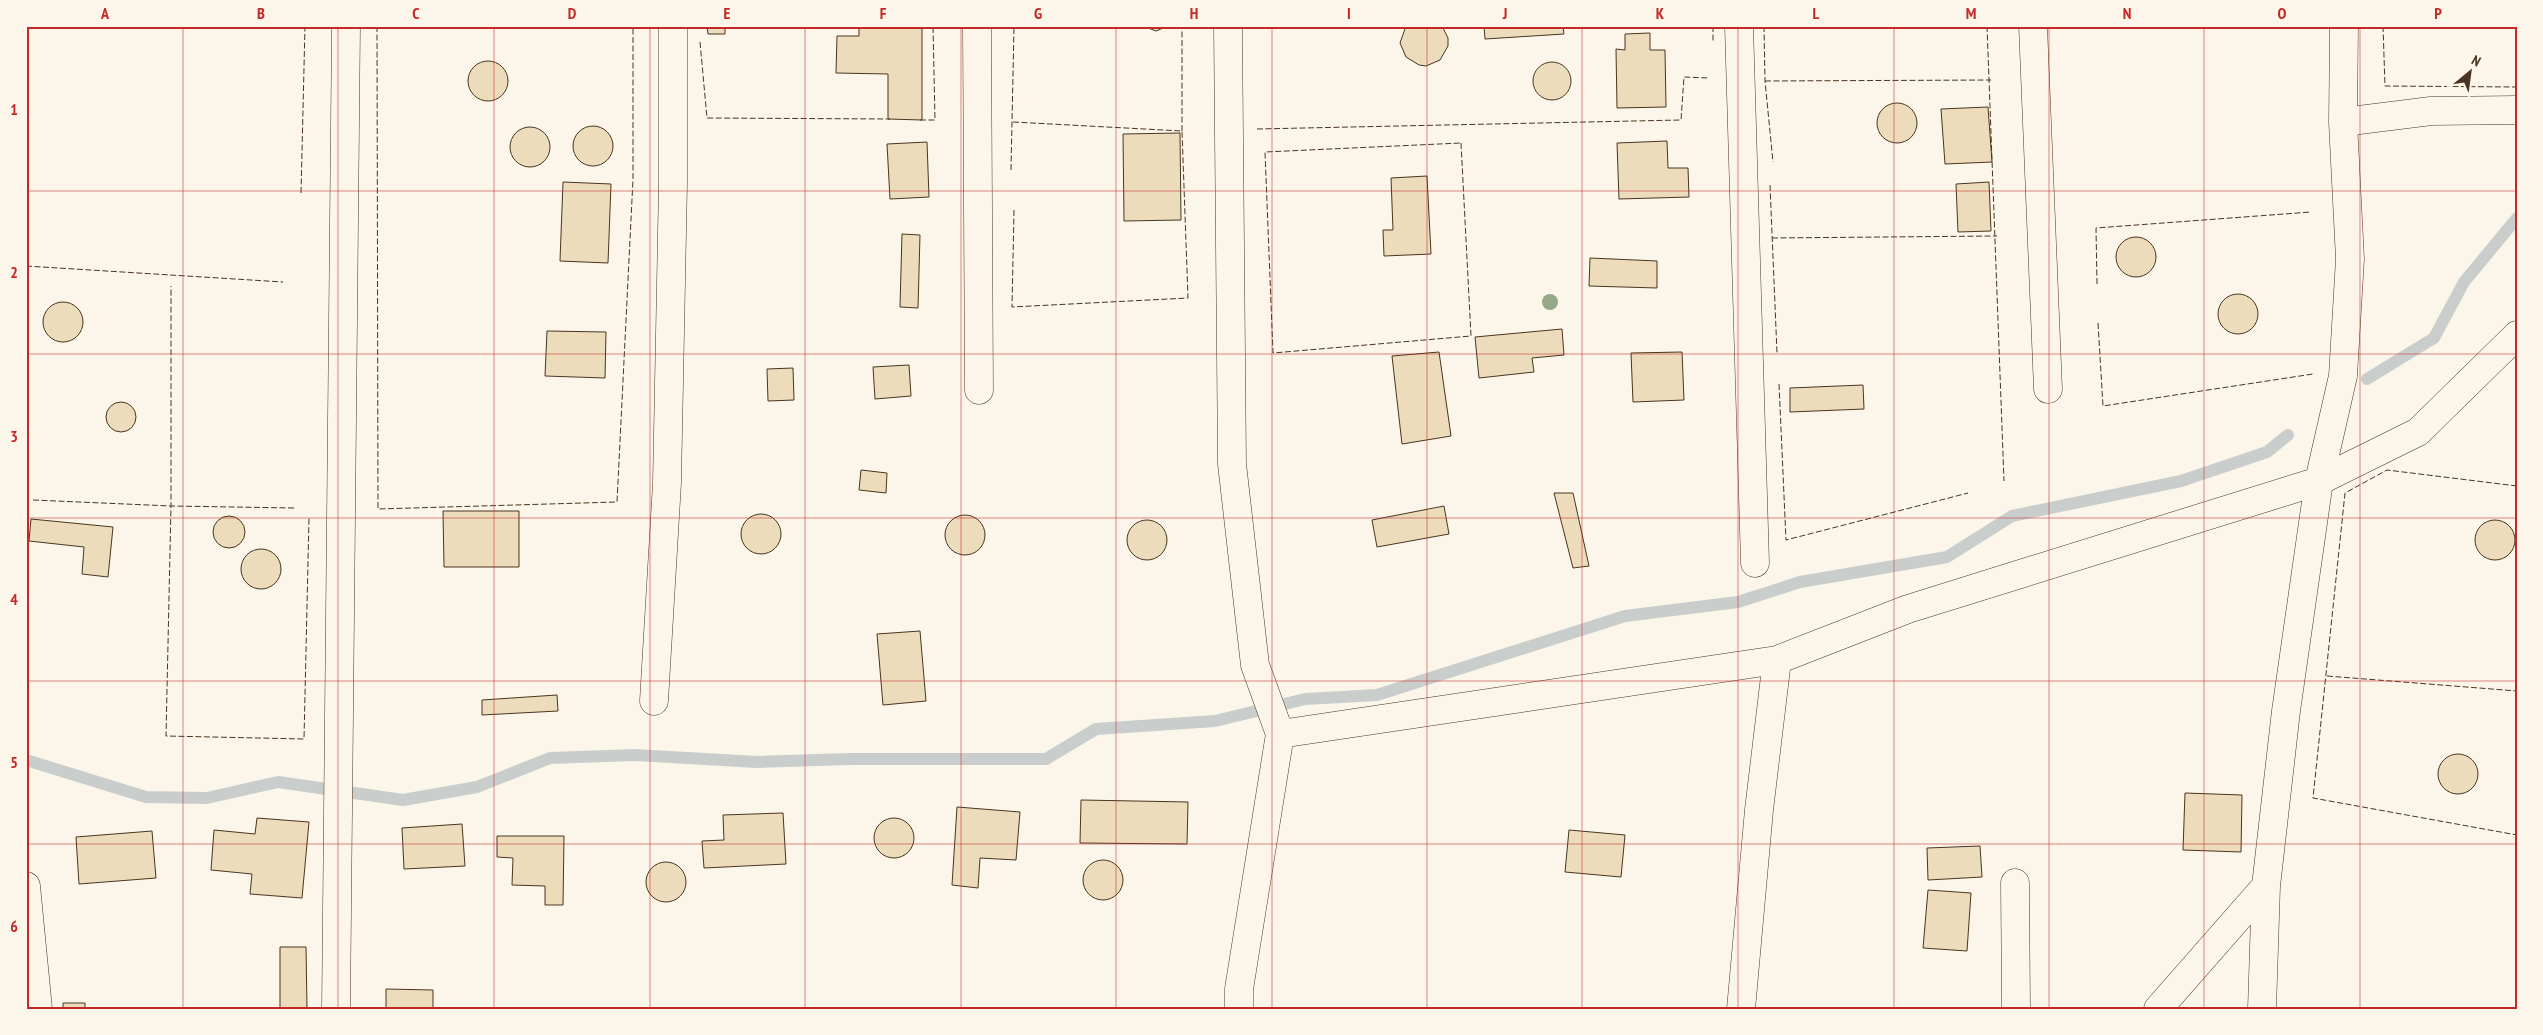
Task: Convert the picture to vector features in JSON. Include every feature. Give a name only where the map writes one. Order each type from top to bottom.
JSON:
[{"type":"street","points":[[336,1009],[346,26]]},
{"type":"street","points":[[654,701],[667,483],[673,194],[673,26]]},
{"type":"street","points":[[976,26],[979,390]]},
{"type":"street","points":[[1228,26],[1232,464],[1255,665],[1280,734],[1239,989],[1239,1009]]},
{"type":"street","points":[[1739,26],[1755,563]]},
{"type":"street","points":[[2033,26],[2048,389]]},
{"type":"street","points":[[2262,1009],[2266,886],[2286,711],[2319,481],[2343,376],[2350,259],[2344,122],[2344,26]]},
{"type":"street","points":[[2344,122],[2431,111],[2517,110]]},
{"type":"street","points":[[1280,734],[1777,660],[1908,610],[2319,481],[2418,432],[2517,335]]},
{"type":"street","points":[[1741,1009],[1759,810],[1777,660]]},
{"type":"street","points":[[2016,883],[2016,1009]]},
{"type":"street","points":[[26,886],[38,1009]]},
{"type":"street","points":[[2158,1009],[2266,886]]},
{"type":"building","points":[[707,26],[725,26],[725,34],[708,34]]},
{"type":"building","points":[[859,26],[922,26],[922,120],[888,119],[888,74],[836,73],[837,36],[859,36]]},
{"type":"building","points":[[1143,26],[1168,26],[1156,31]]},
{"type":"building","points":[[1406,26],[1442,26],[1448,38],[1448,46],[1440,60],[1426,66],[1419,65],[1406,57],[1400,43]]},
{"type":"building","points":[[1484,26],[1563,26],[1564,34],[1485,39]]},
{"type":"building","points":[[1650,33],[1650,50],[1665,50],[1666,107],[1617,108],[1616,49],[1625,50],[1625,34]]},
{"type":"building","points":[[488,61],[502,67],[508,81],[502,95],[488,101],[474,95],[468,81],[474,67]]},
{"type":"building","points":[[1552,62],[1565,68],[1571,81],[1565,94],[1552,100],[1539,94],[1533,81],[1539,68]]},
{"type":"building","points":[[1897,103],[1911,109],[1917,123],[1911,137],[1897,143],[1883,137],[1877,123],[1883,109]]},
{"type":"building","points":[[1988,107],[1992,162],[1945,164],[1941,109]]},
{"type":"building","points":[[593,126],[607,132],[613,146],[607,160],[593,166],[579,160],[573,146],[579,132]]},
{"type":"building","points":[[530,127],[544,133],[550,147],[544,161],[530,167],[516,161],[510,147],[516,133]]},
{"type":"building","points":[[1180,133],[1181,220],[1124,221],[1123,134]]},
{"type":"building","points":[[1667,141],[1668,168],[1688,168],[1689,197],[1619,199],[1617,143]]},
{"type":"building","points":[[927,142],[929,197],[890,199],[887,144]]},
{"type":"building","points":[[1427,176],[1431,254],[1384,256],[1383,230],[1393,230],[1391,178]]},
{"type":"building","points":[[563,182],[611,184],[608,263],[560,261]]},
{"type":"building","points":[[1989,182],[1991,231],[1958,232],[1956,184]]},
{"type":"building","points":[[902,234],[920,235],[918,308],[900,307]]},
{"type":"building","points":[[2136,237],[2150,243],[2156,257],[2150,271],[2136,277],[2122,271],[2116,257],[2122,243]]},
{"type":"building","points":[[1590,258],[1657,261],[1657,288],[1589,286]]},
{"type":"building","points":[[2238,294],[2252,300],[2258,314],[2252,328],[2238,334],[2224,328],[2218,314],[2224,300]]},
{"type":"building","points":[[63,302],[77,308],[83,322],[77,336],[63,342],[49,336],[43,322],[49,308]]},
{"type":"building","points":[[1562,329],[1564,355],[1532,358],[1534,372],[1479,378],[1475,337]]},
{"type":"building","points":[[547,331],[606,332],[605,378],[545,376]]},
{"type":"building","points":[[1439,352],[1451,436],[1402,444],[1392,356]]},
{"type":"building","points":[[1682,352],[1684,400],[1633,402],[1631,353]]},
{"type":"building","points":[[909,365],[911,396],[875,399],[873,367]]},
{"type":"building","points":[[793,368],[794,400],[768,401],[767,369]]},
{"type":"building","points":[[1863,385],[1864,409],[1790,412],[1790,388]]},
{"type":"building","points":[[121,402],[132,406],[136,417],[132,428],[121,432],[110,428],[106,417],[110,406]]},
{"type":"building","points":[[861,470],[887,473],[886,493],[859,490]]},
{"type":"building","points":[[1554,493],[1573,493],[1589,566],[1573,568]]},
{"type":"building","points":[[1444,506],[1449,534],[1377,547],[1372,520]]},
{"type":"building","points":[[443,511],[519,511],[519,567],[444,567]]},
{"type":"building","points":[[761,514],[775,520],[781,534],[775,548],[761,554],[747,548],[741,534],[747,520]]},
{"type":"building","points":[[965,515],[979,521],[985,535],[979,549],[965,555],[951,549],[945,535],[951,521]]},
{"type":"building","points":[[229,516],[235,517],[240,521],[244,526],[244,538],[240,543],[235,547],[229,548],[223,547],[218,543],[214,538],[213,532],[214,526],[218,521],[223,517]]},
{"type":"building","points":[[31,519],[113,527],[108,577],[82,574],[84,547],[29,541]]},
{"type":"building","points":[[1147,520],[1161,526],[1167,540],[1161,554],[1147,560],[1133,554],[1127,540],[1133,526]]},
{"type":"building","points":[[2495,520],[2509,526],[2515,540],[2509,554],[2495,560],[2481,554],[2475,540],[2481,526]]},
{"type":"building","points":[[261,549],[275,555],[281,569],[275,583],[261,589],[247,583],[241,569],[247,555]]},
{"type":"building","points":[[920,631],[926,701],[883,705],[877,634]]},
{"type":"building","points":[[557,695],[558,711],[482,715],[482,700]]},
{"type":"building","points":[[2458,754],[2472,760],[2478,774],[2472,788],[2458,794],[2444,788],[2438,774],[2444,760]]},
{"type":"building","points":[[2185,793],[2242,795],[2241,852],[2183,850]]},
{"type":"building","points":[[1081,800],[1188,802],[1187,844],[1080,843]]},
{"type":"building","points":[[957,807],[1020,812],[1016,860],[980,858],[978,888],[952,885]]},
{"type":"building","points":[[783,813],[786,864],[704,868],[702,841],[724,840],[723,815]]},
{"type":"building","points":[[257,818],[309,822],[302,898],[250,894],[252,874],[211,870],[214,830],[255,834]]},
{"type":"building","points":[[894,818],[908,824],[914,838],[908,852],[894,858],[880,852],[874,838],[880,824]]},
{"type":"building","points":[[462,824],[465,866],[404,869],[402,828]]},
{"type":"building","points":[[1569,830],[1625,835],[1621,877],[1565,872]]},
{"type":"building","points":[[152,831],[156,878],[79,884],[76,837]]},
{"type":"building","points":[[497,836],[564,836],[563,905],[545,905],[545,886],[512,885],[513,858],[497,857]]},
{"type":"building","points":[[1980,846],[1982,877],[1928,880],[1927,848]]},
{"type":"building","points":[[1103,860],[1117,866],[1123,880],[1117,894],[1103,900],[1089,894],[1083,880],[1089,866]]},
{"type":"building","points":[[666,862],[680,868],[686,882],[680,896],[666,902],[652,896],[646,882],[652,868]]},
{"type":"building","points":[[1928,890],[1971,893],[1967,951],[1923,948]]},
{"type":"building","points":[[280,947],[306,947],[307,1009],[280,1009]]},
{"type":"building","points":[[386,989],[433,990],[433,1009],[386,1009]]},
{"type":"building","points":[[63,1003],[85,1003],[85,1009],[63,1009]]},
{"type":"waterway","points":[[2367,379],[2434,338],[2464,282],[2517,218]]},
{"type":"waterway","points":[[26,760],[146,797],[207,798],[278,782],[403,800],[477,787],[550,758],[635,755],[757,762],[849,759],[1046,759],[1096,729],[1215,721],[1305,699],[1377,695],[1625,616],[1738,602],[1800,582],[1947,557],[2012,516],[2181,481],[2267,452],[2288,435]]},
{"type":"fence","points":[[301,193],[305,26]]},
{"type":"fence","points":[[377,26],[378,509],[617,502],[633,179],[633,26]]},
{"type":"fence","points":[[920,120],[935,120],[933,26]]},
{"type":"fence","points":[[1011,170],[1014,26]]},
{"type":"fence","points":[[1182,26],[1182,131]]},
{"type":"fence","points":[[1713,26],[1713,42]]},
{"type":"fence","points":[[1764,26],[1765,81],[1773,162]]},
{"type":"fence","points":[[1987,26],[2004,481]]},
{"type":"fence","points":[[2383,26],[2385,86],[2517,87]]},
{"type":"fence","points":[[700,42],[707,118],[890,119]]},
{"type":"fence","points":[[1257,129],[1681,120],[1684,77],[1709,78]]},
{"type":"fence","points":[[1765,81],[1991,80]]},
{"type":"fence","points":[[1013,122],[1182,131],[1188,298],[1012,307],[1014,210]]},
{"type":"fence","points":[[1461,143],[1471,336],[1273,353],[1265,152],[1461,143]]},
{"type":"fence","points":[[1770,185],[1777,353]]},
{"type":"fence","points":[[2097,284],[2096,228],[2311,212]]},
{"type":"fence","points":[[1772,238],[1997,236]]},
{"type":"fence","points":[[26,266],[283,282]]},
{"type":"fence","points":[[33,500],[171,506],[171,286]]},
{"type":"fence","points":[[2098,323],[2103,406],[2313,374]]},
{"type":"fence","points":[[1779,384],[1786,540],[1968,493]]},
{"type":"fence","points":[[2517,486],[2387,470],[2345,493],[2313,798],[2517,835]]},
{"type":"fence","points":[[294,508],[171,506],[166,736],[304,739],[309,518]]},
{"type":"fence","points":[[2327,676],[2517,691]]}]
